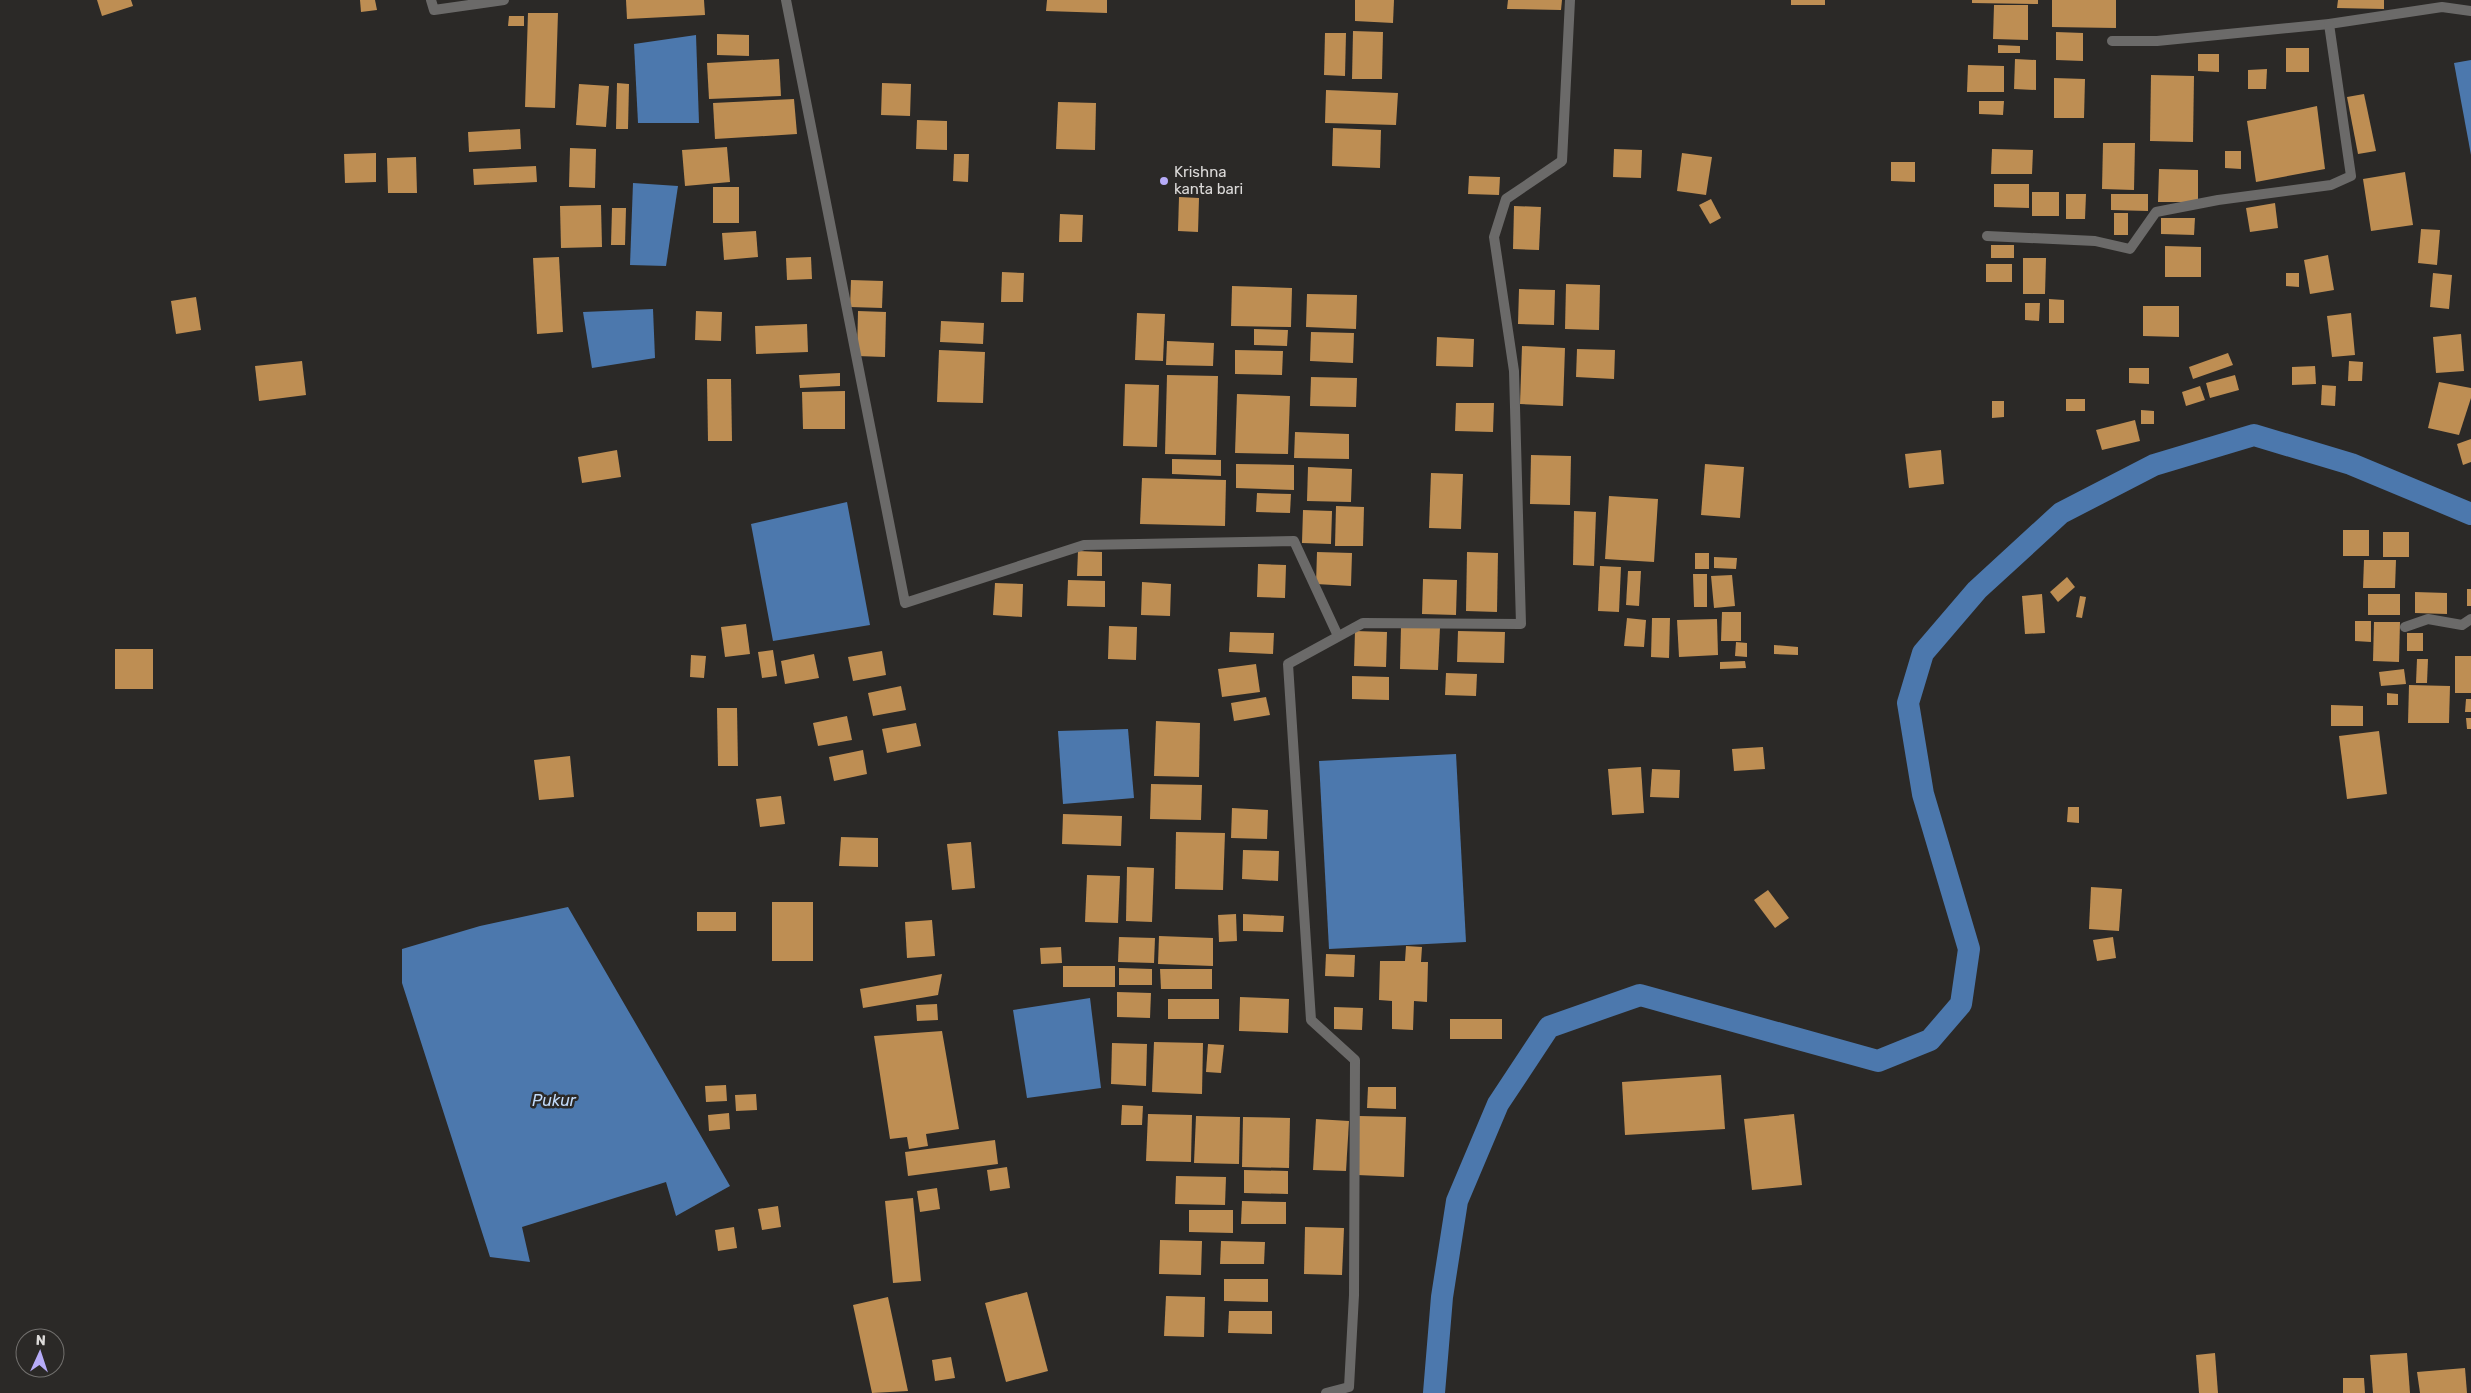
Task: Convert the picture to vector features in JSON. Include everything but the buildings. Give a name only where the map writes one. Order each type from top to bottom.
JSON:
[{"type":"street","points":[[432,0],[434,10],[504,0]]},
{"type":"street","points":[[786,0],[905,604],[1084,544],[1294,541],[1338,636]]},
{"type":"street","points":[[1326,1393],[1349,1387],[1354,1295],[1355,1060],[1311,1020],[1288,664],[1363,622],[1520,624],[1514,371],[1494,237],[1506,198],[1562,161],[1570,0]]},
{"type":"street","points":[[2112,41],[2157,41],[2329,24],[2442,7],[2471,11]]},
{"type":"street","points":[[1986,236],[2095,241],[2130,249],[2156,212],[2218,200],[2331,186],[2351,176],[2329,24]]},
{"type":"street","points":[[2406,627],[2428,619],[2462,624],[2471,619]]},
{"type":"water","points":[[696,35],[699,123],[638,123],[634,44]]},
{"type":"water","points":[[2471,60],[2471,155],[2454,63]]},
{"type":"water","points":[[633,183],[678,186],[666,266],[630,265]]},
{"type":"water","points":[[653,309],[655,358],[592,368],[583,312]]},
{"type":"water","points":[[847,502],[870,625],[773,641],[751,524]]},
{"type":"water","points":[[1128,729],[1134,798],[1063,804],[1058,731]]},
{"type":"water","points":[[1456,754],[1466,942],[1329,949],[1319,761]]},
{"type":"water","name":"Pukur","points":[[568,907],[730,1186],[676,1216],[666,1182],[522,1227],[530,1262],[490,1257],[402,983],[402,949],[480,926]]},
{"type":"water","points":[[1090,998],[1101,1088],[1027,1098],[1013,1010]]},
{"type":"waterway","points":[[1434,1393],[1442,1297],[1457,1201],[1498,1104],[1549,1027],[1640,995],[1878,1061],[1930,1040],[1961,1004],[1969,949],[1923,794],[1908,703],[1923,653],[1977,590],[2061,513],[2154,465],[2254,435],[2351,464],[2471,514]]},
{"type":"place","name":"Krishna kanta bari","points":[[1164,181]]}]
